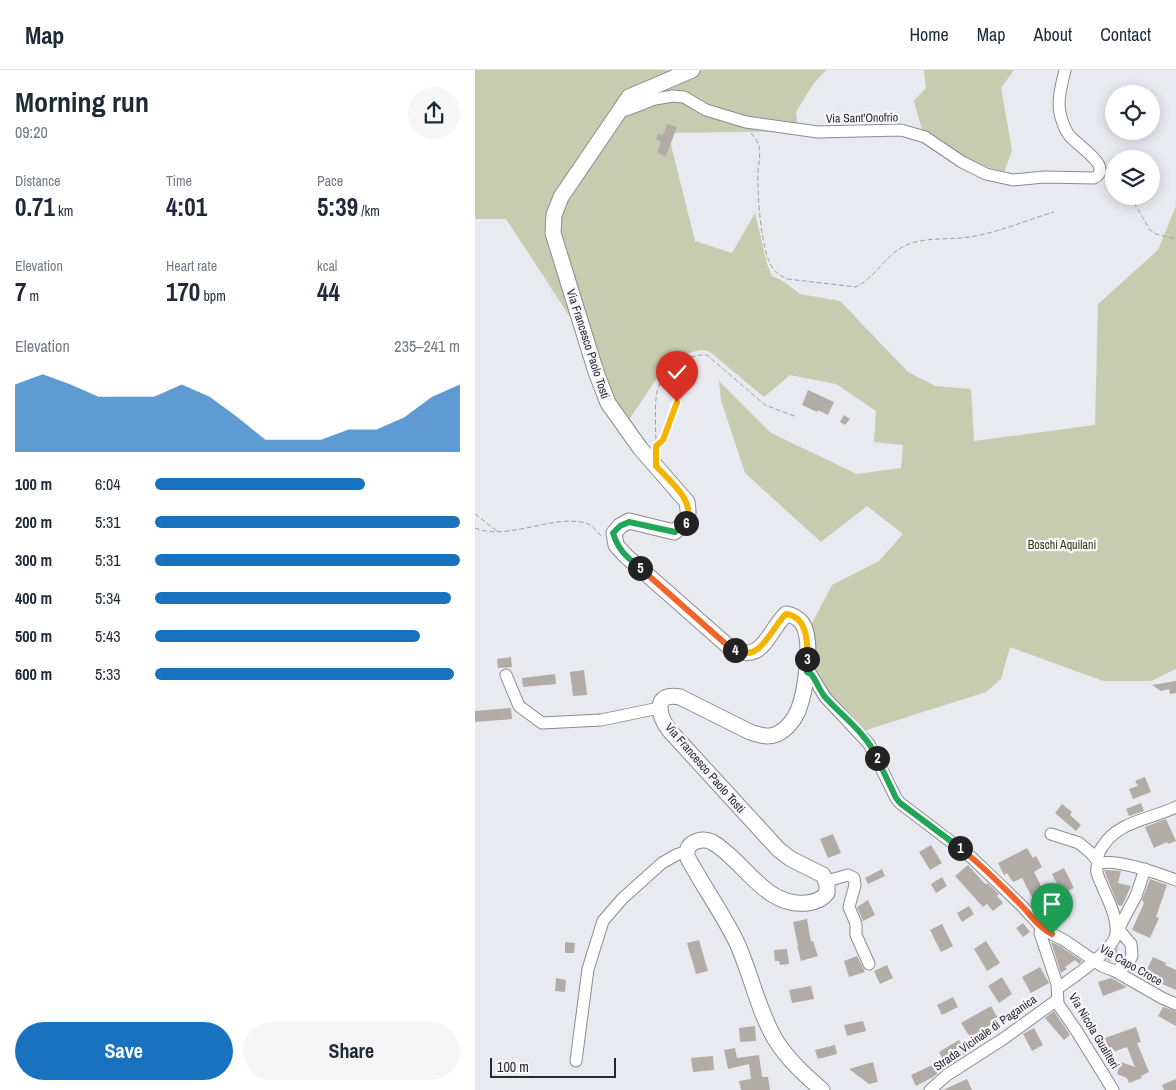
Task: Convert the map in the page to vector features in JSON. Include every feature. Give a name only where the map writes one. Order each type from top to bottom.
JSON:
[{"type":"main road","name":"Via Francesco Paolo Tosti","points":[[692,70],[629,97],[561,198],[554,215],[553,233],[608,404],[640,448],[687,502],[689,513],[687,522],[675,532],[629,522],[620,526],[613,533],[616,545],[728,646],[739,653],[749,654],[761,647],[779,620],[786,614],[793,615],[802,624],[806,632],[808,642],[807,672],[798,711],[789,725],[777,734],[761,736],[750,732],[680,697],[674,696],[666,698],[661,702],[659,708],[662,718],[671,731],[771,842],[791,859],[819,873],[827,881]]},
{"type":"main road","points":[[822,1090],[796,1065],[775,1039],[736,940],[695,872],[687,852],[689,847],[695,842],[702,840],[710,841],[765,889],[791,902],[806,904],[820,900],[827,893],[827,881]]},
{"type":"street","name":"Via Sant'Onofrio","points":[[620,109],[627,110],[655,99],[673,96],[685,97],[706,110],[739,120],[818,132],[901,130],[925,137],[962,162],[986,174],[1013,180],[1045,177],[1094,178],[1101,171],[1100,166],[1068,134],[1060,114],[1059,95],[1065,70]]},
{"type":"street","name":"Via Capo Croce","points":[[807,672],[811,674],[825,697],[869,744],[900,803],[971,857],[1021,905],[1041,928],[1064,940],[1102,966],[1176,1004]]},
{"type":"street","points":[[506,675],[519,706],[542,723],[601,720],[659,708]]},
{"type":"street","points":[[1057,988],[1095,961],[1111,944],[1116,933],[1111,907],[1097,873],[1099,854],[1108,838],[1138,820],[1161,814],[1176,807]]},
{"type":"street","points":[[1051,834],[1077,842],[1099,862],[1145,869],[1176,880]]},
{"type":"street","points":[[576,1061],[588,969],[603,921],[622,899],[662,863],[672,856],[687,852]]},
{"type":"street","points":[[1115,971],[1127,965],[1132,956],[1131,944],[1119,930],[1136,896],[1145,869]]},
{"type":"street","points":[[827,881],[848,875],[854,878],[855,885],[849,907],[856,924],[856,935],[869,964]]},
{"type":"street","name":"Via Nicola Gualiteri","points":[[1041,928],[1040,933],[1057,988],[1057,1000],[1113,1090]]},
{"type":"street","name":"Strada Vicinale di Paganica","points":[[930,1090],[947,1075],[1003,1039],[1057,1000]]},
{"type":"path","points":[[739,120],[759,142],[758,173],[764,241],[772,267],[787,279],[856,287],[868,279],[885,259],[907,244],[972,236],[1054,212]]},
{"type":"path","points":[[1135,205],[1150,230],[1156,234],[1176,239]]},
{"type":"path","points":[[677,402],[663,440],[656,446],[657,392],[661,383],[680,362],[691,357],[707,355],[765,405],[797,417]]},
{"type":"path","points":[[475,514],[497,532]]},
{"type":"path","points":[[475,528],[483,532],[497,532],[574,521],[589,524],[607,541],[615,540]]},
{"type":"green space","name":"Boschi Aquilani","points":[[475,70],[826,70],[814,83],[796,112],[798,131],[668,133],[695,241],[732,253],[755,213],[767,264],[772,276],[783,281],[800,294],[840,301],[908,372],[935,386],[971,389],[974,441],[1095,425],[1098,304],[1158,250],[1176,206],[1176,669],[1151,681],[1103,681],[1010,647],[1001,679],[986,692],[863,731],[814,678],[810,627],[832,585],[879,561],[903,534],[867,506],[821,542],[745,473],[721,400],[719,381],[771,433],[857,474],[901,468],[903,445],[874,442],[876,411],[836,384],[790,375],[764,397],[709,351],[700,350],[678,356],[657,378],[626,424],[585,340],[506,219],[475,219]]},
{"type":"green space","points":[[922,70],[1014,70],[1001,88],[1012,150],[1004,172],[963,160],[923,133],[914,101],[926,88],[924,71]]},
{"type":"building","points":[[667,124],[677,127],[666,156],[657,153],[661,142],[656,139],[658,134],[663,135]]},
{"type":"building","points":[[808,390],[834,402],[828,415],[802,405]]},
{"type":"building","points":[[844,415],[850,419],[845,425],[840,422]]},
{"type":"building","points":[[511,657],[512,667],[498,668],[497,659]]},
{"type":"building","points":[[584,670],[587,695],[573,696],[570,672]]},
{"type":"building","points":[[555,674],[556,684],[523,687],[522,678]]},
{"type":"building","points":[[1176,681],[1176,693],[1170,694],[1169,689],[1161,691],[1152,685]]},
{"type":"building","points":[[511,708],[512,719],[475,722],[475,711]]},
{"type":"building","points":[[1145,777],[1151,792],[1133,799],[1129,789],[1138,786],[1135,781]]},
{"type":"building","points":[[1141,803],[1144,811],[1129,816],[1126,809]]},
{"type":"building","points":[[1062,804],[1072,812],[1070,815],[1081,825],[1076,831],[1055,813]]},
{"type":"building","points":[[1166,819],[1176,841],[1168,844],[1167,842],[1154,848],[1145,827]]},
{"type":"building","points":[[833,834],[841,853],[828,858],[820,839]]},
{"type":"building","points":[[931,845],[942,863],[930,870],[919,852]]},
{"type":"building","points":[[1027,848],[1033,858],[1036,856],[1042,867],[1034,872],[1052,908],[1063,902],[1068,911],[1047,922],[1041,915],[1022,878],[1013,882],[1007,873],[1004,875],[998,863]]},
{"type":"building","points":[[968,865],[986,885],[987,883],[999,894],[997,896],[1003,903],[993,911],[987,904],[983,907],[955,876]]},
{"type":"building","points":[[1064,868],[1074,888],[1062,894],[1052,874]]},
{"type":"building","points":[[882,869],[885,876],[868,884],[865,878]]},
{"type":"building","points":[[1104,870],[1121,871],[1118,883],[1131,886],[1122,906],[1118,905]]},
{"type":"building","points":[[942,877],[947,886],[936,893],[931,884]]},
{"type":"building","points":[[1150,879],[1167,885],[1156,917],[1159,918],[1150,938],[1132,930],[1144,903],[1142,900]]},
{"type":"building","points":[[868,900],[875,915],[863,921],[857,907]]},
{"type":"building","points":[[969,906],[974,914],[962,922],[957,913]]},
{"type":"building","points":[[807,919],[811,942],[813,941],[818,956],[801,961],[793,922]]},
{"type":"building","points":[[1023,923],[1030,932],[1023,937],[1016,928]]},
{"type":"building","points":[[942,924],[953,946],[941,952],[930,930]]},
{"type":"building","points":[[699,940],[708,971],[696,974],[687,943]]},
{"type":"building","points":[[986,941],[1000,963],[987,971],[974,949]]},
{"type":"building","points":[[565,942],[575,943],[574,953],[565,953]]},
{"type":"building","points":[[1051,942],[1082,961],[1079,964],[1075,960],[1065,967],[1067,969],[1061,973]]},
{"type":"building","points":[[1118,947],[1117,952],[1121,954],[1115,960],[1113,958],[1111,961],[1107,960]]},
{"type":"building","points":[[787,949],[789,964],[780,965],[779,961],[775,961],[774,950]]},
{"type":"building","points":[[857,956],[865,972],[849,977],[844,961]]},
{"type":"building","points":[[1153,957],[1176,970],[1176,990],[1144,976]]},
{"type":"building","points":[[887,965],[893,978],[880,984],[874,971]]},
{"type":"building","points":[[1040,967],[1049,983],[1031,993],[1022,977]]},
{"type":"building","points":[[1002,977],[1012,994],[999,1003],[988,986]]},
{"type":"building","points":[[556,978],[566,980],[565,992],[555,991]]},
{"type":"building","points":[[1111,978],[1127,987],[1103,996],[1098,982]]},
{"type":"building","points":[[811,986],[814,999],[792,1003],[789,990]]},
{"type":"building","points":[[953,997],[958,1007],[942,1015],[937,1005]]},
{"type":"building","points":[[991,1006],[999,1020],[970,1037],[961,1023]]},
{"type":"building","points":[[1163,1007],[1176,1011],[1176,1026],[1158,1016]]},
{"type":"building","points":[[1054,1011],[1070,1035],[1064,1040],[1045,1018]]},
{"type":"building","points":[[863,1021],[866,1031],[847,1036],[844,1025]]},
{"type":"building","points":[[755,1026],[756,1041],[740,1042],[739,1028]]},
{"type":"building","points":[[1136,1027],[1141,1042],[1137,1043],[1149,1072],[1141,1076],[1142,1078],[1129,1083],[1127,1078],[1117,1074],[1121,1062],[1135,1067],[1127,1047],[1110,1053],[1105,1038]]},
{"type":"building","points":[[1034,1028],[1043,1045],[1032,1051],[1023,1034]]},
{"type":"building","points":[[959,1040],[967,1053],[937,1071],[938,1073],[933,1077],[916,1086],[911,1075],[943,1060],[939,1052]]},
{"type":"building","points":[[835,1045],[837,1054],[818,1059],[815,1050]]},
{"type":"building","points":[[735,1048],[737,1058],[759,1055],[762,1077],[768,1077],[770,1090],[741,1090],[739,1081],[751,1079],[749,1064],[728,1069],[724,1050]]},
{"type":"building","points":[[713,1056],[714,1070],[693,1072],[691,1058]]},
{"type":"building","points":[[873,1062],[878,1082],[869,1084],[849,1069]]},
{"type":"building","points":[[967,1079],[972,1090],[943,1090]]},
{"type":"building","points":[[1176,1079],[1176,1090],[1164,1090],[1162,1085]]},
{"type":"route","points":[[677,402],[663,440],[656,446],[656,466],[687,502],[689,513],[687,522],[675,532],[629,522],[620,526],[613,533],[616,545],[728,646],[739,653],[749,654],[761,647],[779,620],[786,614],[793,615],[802,624],[806,632],[808,642],[807,672],[814,678],[825,697],[869,744],[900,803],[950,839],[971,857],[1021,905],[1039,926],[1052,934]]}]
